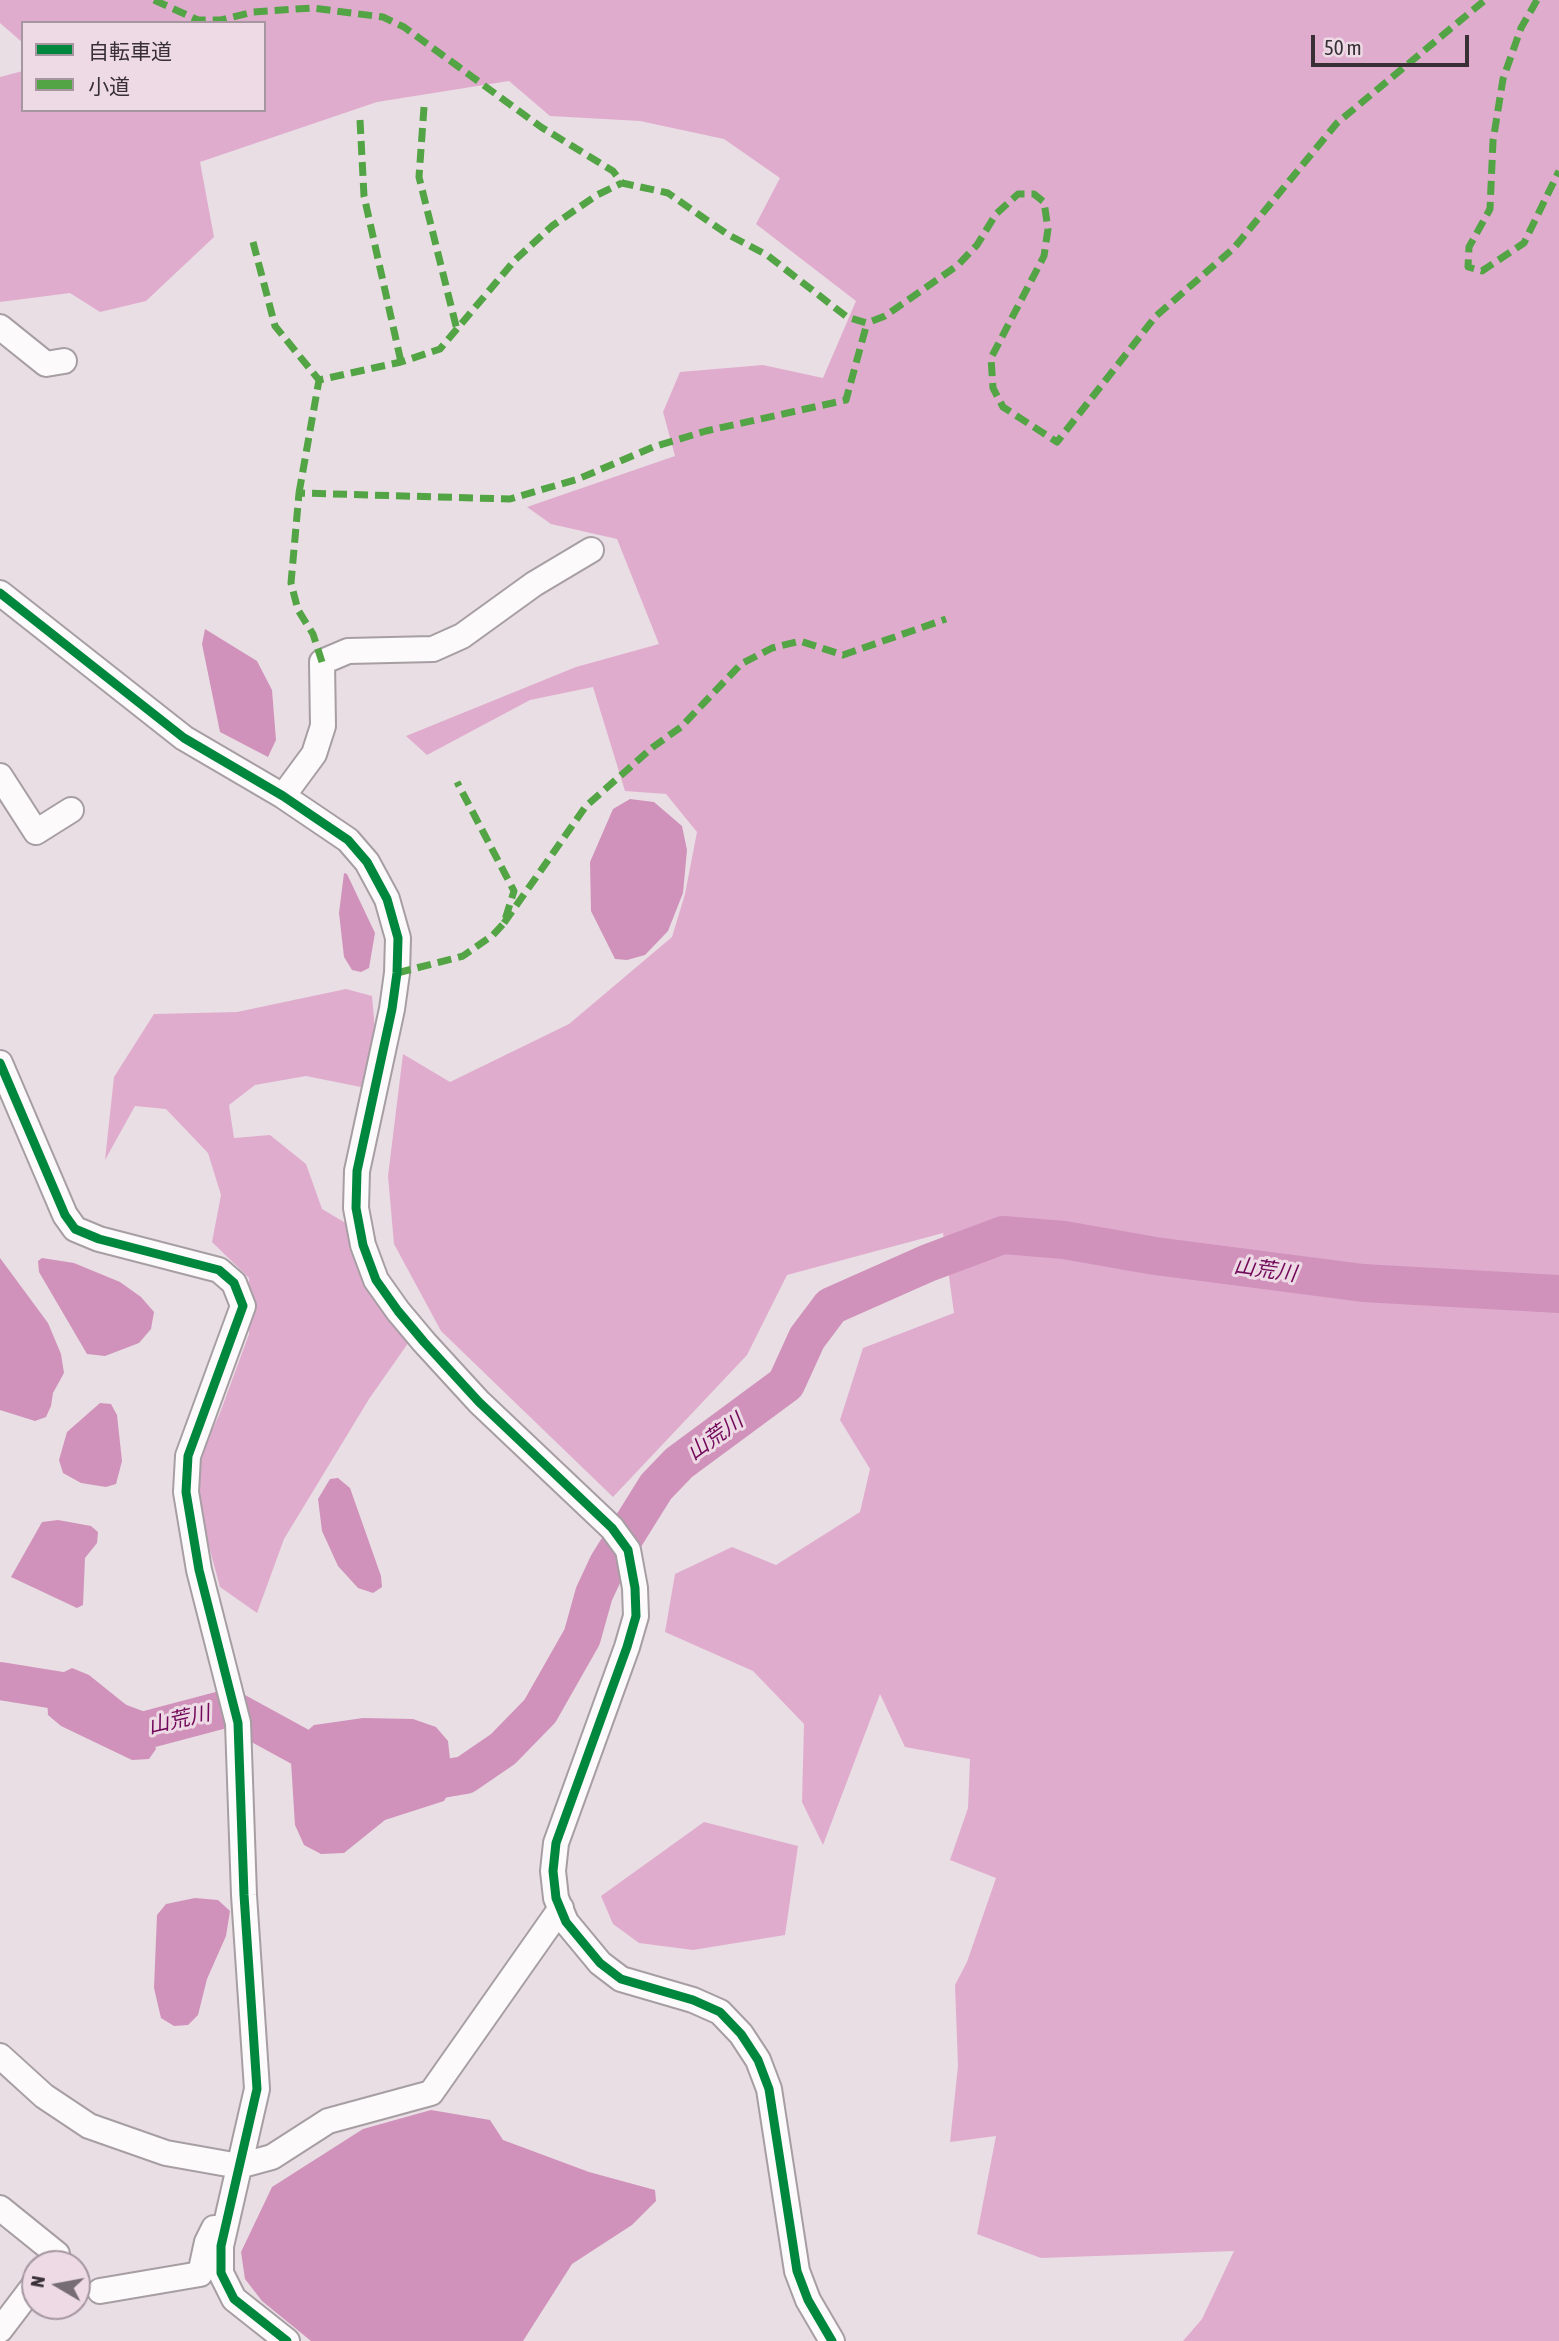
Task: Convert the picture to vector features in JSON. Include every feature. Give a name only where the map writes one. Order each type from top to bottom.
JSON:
[{"type":"street","points":[[0,327],[46,364],[64,361]]},
{"type":"street","points":[[283,796],[314,754],[323,726],[322,662],[348,651],[433,649],[462,635],[534,584],[591,550]]},
{"type":"street","points":[[0,593],[184,738],[283,796],[348,840],[367,862],[387,899],[398,938],[393,1009],[356,1171],[356,1208],[363,1245],[376,1280],[398,1311],[478,1402],[612,1528],[628,1549],[635,1588],[636,1616],[556,1843],[553,1871],[561,1908],[581,1944],[600,1963],[621,1979],[693,2000],[720,2012],[741,2034],[758,2060],[769,2089],[797,2271],[808,2300],[832,2341]]},
{"type":"street","points":[[0,776],[36,832],[71,810]]},
{"type":"street","points":[[0,1063],[65,1215],[75,1229],[99,1239],[219,1270],[234,1283],[243,1306],[188,1456],[186,1492],[199,1570],[238,1723],[244,1895],[257,2088],[220,2246],[221,2273],[234,2299],[287,2341]]},
{"type":"street","points":[[100,2291],[200,2274],[207,2242],[237,2176],[328,2121],[431,2093],[561,1908]]},
{"type":"street","points":[[0,2056],[44,2096],[89,2126],[237,2176]]},
{"type":"street","points":[[0,2208],[52,2250]]},
{"type":"street","points":[[0,2330],[21,2302]]},
{"type":"shaded area","points":[[0,0],[1559,0],[1559,2341],[1183,2341],[1202,2319],[1234,2251],[1041,2258],[977,2234],[996,2136],[950,2142],[958,2066],[955,1985],[967,1962],[996,1878],[950,1860],[968,1808],[970,1759],[905,1747],[880,1694],[823,1845],[802,1802],[804,1724],[753,1671],[665,1632],[675,1574],[732,1547],[776,1565],[860,1512],[870,1469],[840,1420],[863,1348],[954,1313],[943,1233],[787,1275],[747,1355],[613,1497],[441,1331],[394,1244],[388,1176],[403,1054],[450,1082],[569,1024],[672,937],[685,894],[697,832],[666,794],[625,791],[593,687],[530,700],[427,755],[406,736],[576,667],[659,644],[617,539],[551,524],[527,507],[675,456],[663,412],[680,372],[763,365],[823,378],[856,301],[756,224],[780,178],[724,139],[640,121],[550,116],[509,81],[377,102],[200,162],[214,237],[146,301],[100,312],[70,293],[0,302],[0,77],[21,72],[21,112],[266,112],[266,21],[21,21],[21,41],[0,23]]},
{"type":"shaded area","points":[[205,629],[257,661],[272,690],[276,740],[268,757],[220,732],[202,644]]},
{"type":"shaded area","points":[[630,799],[654,802],[682,826],[687,850],[683,893],[668,931],[645,955],[627,960],[615,959],[591,911],[590,862],[613,809]]},
{"type":"shaded area","points":[[344,873],[347,874],[375,933],[369,968],[361,972],[352,970],[344,957],[339,913]]},
{"type":"shaded area","points":[[346,989],[372,996],[375,1030],[361,1087],[306,1076],[255,1085],[229,1105],[234,1138],[270,1135],[306,1164],[322,1209],[349,1225],[359,1272],[382,1307],[411,1339],[369,1399],[284,1539],[257,1613],[220,1587],[197,1502],[199,1458],[220,1413],[249,1334],[249,1278],[212,1242],[221,1195],[208,1153],[166,1109],[135,1106],[105,1160],[114,1077],[154,1014],[237,1012]]},
{"type":"shaded area","points":[[0,1258],[48,1323],[61,1354],[64,1373],[53,1393],[46,1417],[35,1421],[0,1410]]},
{"type":"shaded area","points":[[42,1258],[74,1263],[120,1282],[141,1297],[154,1312],[151,1329],[139,1343],[105,1356],[87,1354],[39,1272],[38,1261]]},
{"type":"shaded area","points":[[100,1403],[111,1404],[117,1415],[122,1461],[116,1484],[106,1487],[81,1483],[63,1473],[59,1460],[67,1432]]},
{"type":"shaded area","points":[[338,1478],[350,1488],[381,1576],[382,1587],[373,1593],[358,1588],[338,1566],[322,1531],[318,1499],[330,1479]]},
{"type":"shaded area","points":[[58,1520],[91,1526],[98,1532],[97,1543],[85,1558],[83,1605],[77,1608],[11,1577],[42,1522]]},
{"type":"shaded area","points":[[72,1668],[89,1675],[140,1716],[156,1749],[149,1759],[132,1760],[61,1726],[48,1715],[47,1698],[58,1675]]},
{"type":"shaded area","points":[[363,1718],[413,1719],[436,1727],[448,1741],[453,1786],[444,1801],[385,1820],[344,1853],[321,1854],[304,1845],[295,1825],[291,1762],[299,1738],[314,1725]]},
{"type":"shaded area","points":[[704,1822],[798,1846],[785,1935],[693,1950],[639,1943],[613,1924],[601,1896]]},
{"type":"shaded area","points":[[195,1898],[218,1900],[230,1911],[226,1936],[207,1979],[198,2015],[188,2025],[174,2026],[161,2018],[154,1988],[157,1915],[166,1904]]},
{"type":"shaded area","points":[[431,2110],[490,2120],[503,2140],[589,2172],[655,2190],[656,2201],[632,2225],[572,2264],[523,2341],[311,2341],[262,2301],[245,2279],[241,2252],[272,2187],[363,2129]]},
{"type":"waterway","name":"山荒川","points":[[400,1781],[412,1784],[465,1775],[503,1749],[540,1711],[582,1637],[594,1594],[608,1564],[656,1487],[679,1463],[786,1384],[807,1338],[831,1306],[928,1263],[1003,1235],[1064,1240],[1155,1256],[1363,1283],[1559,1294]]},
{"type":"waterway","name":"山荒川","points":[[0,1681],[62,1691],[110,1719],[142,1731],[229,1708],[326,1761],[345,1766]]},
{"type":"marked path","points":[[154,0],[198,20],[221,20],[253,12],[312,8],[383,17],[404,27],[541,127],[613,171],[622,183],[668,193],[727,234],[767,255],[847,317],[867,323],[885,316],[958,265],[977,245],[996,214],[1018,194],[1034,194],[1044,202],[1048,229],[1044,256],[991,358],[993,388],[1003,407],[1057,442],[1156,316],[1234,248],[1337,123],[1485,0]]},
{"type":"marked path","points":[[1537,0],[1521,28],[1503,79],[1493,141],[1490,209],[1469,247],[1468,267],[1482,271],[1524,243],[1559,171]]},
{"type":"marked path","points":[[424,107],[419,177],[457,330]]},
{"type":"marked path","points":[[360,120],[364,196],[401,362]]},
{"type":"marked path","points":[[253,242],[275,326],[319,380],[401,362],[440,349],[515,260],[552,226],[597,195],[622,183]]},
{"type":"marked path","points":[[322,662],[313,634],[298,610],[291,583],[299,493],[510,499],[578,479],[653,447],[706,431],[846,400],[867,323]]},
{"type":"marked path","points":[[299,493],[319,380]]},
{"type":"marked path","points":[[504,923],[586,806],[653,747],[681,727],[741,664],[772,648],[800,641],[843,655],[946,619]]},
{"type":"marked path","points":[[397,973],[463,956],[493,935],[504,923],[514,891],[457,782]]},
{"type":"cycle path","points":[[0,593],[184,738],[283,796],[348,840],[367,862],[387,899],[398,938],[397,973],[392,1009],[357,1171],[356,1208],[363,1245],[376,1280],[424,1342],[479,1402],[612,1528],[628,1550],[635,1588],[636,1616],[627,1647],[556,1843],[553,1871],[556,1898],[566,1922],[600,1963],[621,1979],[693,2000],[720,2012],[741,2034],[758,2060],[769,2089],[797,2271],[808,2300],[832,2341]]},
{"type":"cycle path","points":[[0,1063],[65,1215],[75,1229],[99,1239],[219,1270],[234,1283],[243,1306],[188,1456],[186,1492],[199,1570],[238,1723],[244,1895],[257,2089],[221,2246],[221,2273],[234,2299],[287,2341]]}]
